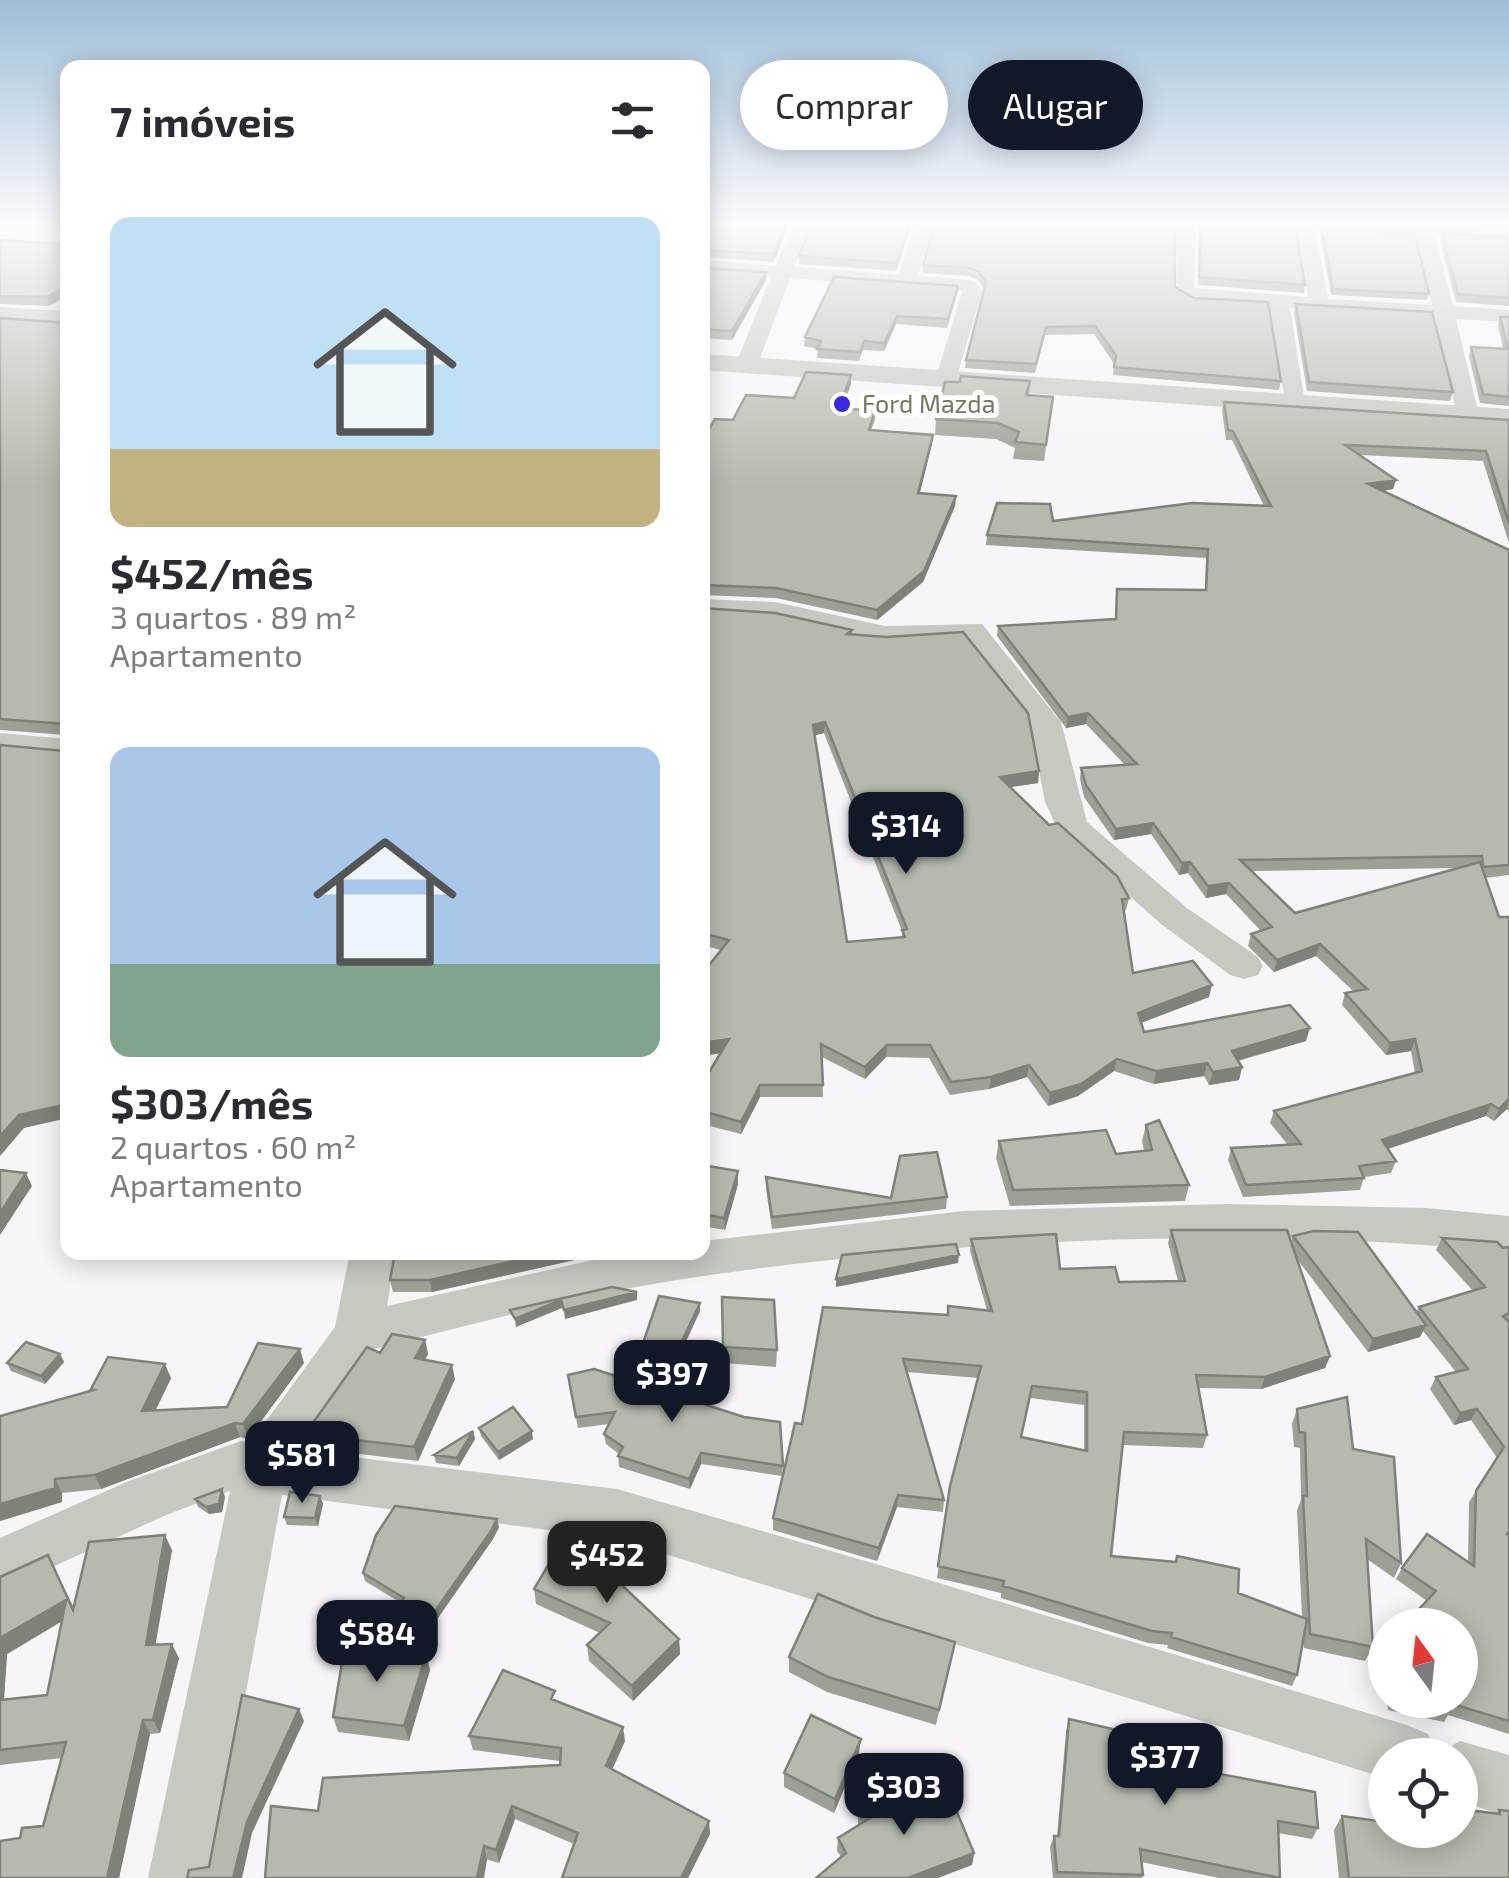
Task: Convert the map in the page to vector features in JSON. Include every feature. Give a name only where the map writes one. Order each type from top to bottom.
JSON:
[{"type":"street","points":[[746,366],[766,311]]},
{"type":"street","points":[[946,381],[966,311]]},
{"type":"street","points":[[1280,311],[1294,403]]},
{"type":"street","points":[[1437,311],[1509,316]]},
{"type":"street","points":[[1443,311],[1468,415]]},
{"type":"street","points":[[0,315],[60,319]]},
{"type":"street","points":[[710,363],[1509,418]]},
{"type":"street","points":[[710,607],[775,611],[884,635],[972,630],[1045,722],[1052,738],[1063,812],[1072,827],[1174,916],[1244,966]]},
{"type":"street","points":[[0,743],[60,748]]},
{"type":"street","points":[[710,1258],[964,1229],[1227,1222],[1426,1226],[1509,1234]]},
{"type":"street","points":[[180,1878],[261,1470],[358,1333],[372,1260]]},
{"type":"street","points":[[358,1333],[532,1290],[693,1260]]},
{"type":"street","points":[[0,1565],[166,1491],[241,1464],[261,1470],[618,1514],[1368,1743]]},
{"type":"street","points":[[1478,1777],[1509,1786]]},
{"type":"building","points":[[710,311],[744,311],[732,331],[710,330]]},
{"type":"building","points":[[818,311],[951,311],[948,319],[897,316],[884,343],[864,341],[860,352],[817,349],[821,341],[805,337]]},
{"type":"building","points":[[979,311],[1269,311],[1281,381],[1114,367],[1116,355],[1095,326],[1046,327],[1036,364],[966,360]]},
{"type":"building","points":[[1297,311],[1432,312],[1453,392],[1309,382]]},
{"type":"building","points":[[1500,317],[1509,317],[1509,397],[1483,394],[1471,347],[1508,349]]},
{"type":"building","points":[[0,318],[60,322],[60,724],[0,719]]},
{"type":"building","points":[[806,372],[851,375],[839,408],[875,411],[869,430],[933,435],[918,493],[956,496],[924,571],[877,610],[776,588],[710,585],[710,427],[715,419],[733,420],[746,395],[794,398]]},
{"type":"building","points":[[961,376],[1030,381],[1026,395],[1053,397],[1046,445],[1015,442],[1019,432],[998,423],[936,419],[945,382],[960,382]]},
{"type":"building","points":[[1224,402],[1509,420],[1509,523],[1486,451],[1345,445],[1396,480],[1368,484],[1509,550],[1509,865],[1483,867],[1482,856],[1240,860],[1295,913],[1480,862],[1499,917],[1509,917],[1509,1099],[1499,1109],[1491,1104],[1382,1140],[1396,1161],[1359,1166],[1364,1178],[1246,1185],[1231,1148],[1301,1144],[1274,1111],[1422,1071],[1415,1039],[1390,1043],[1345,993],[1367,989],[1320,944],[1277,960],[1251,934],[1272,927],[1229,883],[1208,886],[1190,862],[1182,863],[1153,823],[1116,829],[1086,785],[1081,768],[1137,764],[1088,713],[1068,717],[998,626],[1116,619],[1117,589],[1206,590],[1208,549],[987,535],[997,503],[1050,504],[1053,521],[1192,503],[1271,506],[1233,431],[1228,430]]},
{"type":"building","points":[[710,609],[775,613],[852,630],[847,634],[886,637],[963,632],[1028,713],[1039,771],[1000,777],[1049,825],[1058,823],[1117,876],[1129,898],[1122,899],[1133,973],[1193,961],[1212,985],[1138,1013],[1144,1032],[1290,1005],[1310,1028],[1232,1051],[1242,1067],[1213,1072],[1207,1063],[1156,1071],[1117,1059],[1081,1084],[1050,1093],[1029,1065],[991,1077],[951,1082],[930,1045],[887,1045],[865,1067],[821,1044],[823,1085],[760,1085],[741,1122],[710,1113],[710,1071],[729,1039],[710,1042],[710,964],[729,940],[710,935]],"holes":[[[825,722],[907,929],[902,930],[905,937],[847,942],[813,725]]]},
{"type":"building","points":[[0,745],[60,751],[60,1106],[19,1115],[0,1136]]},
{"type":"building","points":[[1159,1120],[1189,1185],[1013,1190],[999,1141],[1106,1130],[1116,1154],[1152,1150],[1146,1125]]},
{"type":"building","points":[[937,1152],[947,1197],[772,1217],[766,1177],[891,1198],[900,1156]]},
{"type":"building","points":[[710,1166],[738,1171],[724,1218],[710,1215]]},
{"type":"building","points":[[0,1170],[26,1173],[0,1213]]},
{"type":"building","points":[[1171,1230],[1287,1230],[1330,1356],[1265,1377],[1196,1375],[1207,1435],[1124,1432],[1111,1556],[1176,1562],[1177,1556],[1239,1569],[1238,1593],[1307,1619],[1297,1675],[1171,1637],[1172,1633],[1152,1631],[1003,1586],[1004,1581],[938,1566],[950,1486],[981,1366],[903,1359],[944,1500],[898,1495],[879,1548],[773,1518],[795,1423],[802,1424],[823,1307],[948,1315],[948,1306],[992,1311],[971,1239],[1056,1234],[1060,1269],[1115,1267],[1119,1282],[1185,1281]],"holes":[[[1032,1386],[1087,1392],[1087,1451],[1021,1437]]]},
{"type":"building","points":[[1314,1231],[1358,1232],[1426,1325],[1373,1339],[1293,1236]]},
{"type":"building","points":[[1442,1238],[1497,1242],[1503,1248],[1509,1247],[1509,1313],[1503,1316],[1509,1322],[1509,1721],[1478,1712],[1478,1608],[1420,1608],[1436,1591],[1402,1568],[1427,1534],[1474,1566],[1476,1491],[1504,1447],[1477,1409],[1460,1413],[1436,1377],[1468,1369],[1419,1307],[1485,1287]]},
{"type":"building","points":[[956,1244],[959,1255],[836,1279],[842,1255]]},
{"type":"building","points":[[394,1260],[518,1260],[430,1280],[390,1280]]},
{"type":"building","points":[[612,1287],[637,1292],[564,1310],[561,1300],[515,1319],[510,1310]]},
{"type":"building","points":[[659,1296],[700,1303],[675,1356],[638,1358]]},
{"type":"building","points":[[722,1297],[774,1300],[777,1350],[723,1347]]},
{"type":"building","points":[[392,1334],[425,1340],[415,1358],[452,1365],[414,1447],[305,1434],[367,1347],[380,1353]]},
{"type":"building","points":[[26,1342],[60,1354],[41,1376],[7,1363]]},
{"type":"building","points":[[258,1343],[300,1349],[243,1424],[235,1423],[95,1475],[55,1479],[55,1488],[0,1504],[0,1416],[94,1390],[91,1389],[108,1357],[165,1364],[142,1411],[227,1407]]},
{"type":"building","points":[[594,1369],[744,1417],[780,1422],[783,1466],[701,1453],[689,1479],[618,1456],[623,1447],[604,1434],[615,1412],[576,1417],[568,1375]]},
{"type":"building","points":[[1347,1397],[1353,1449],[1394,1457],[1401,1563],[1366,1539],[1370,1608],[1368,1646],[1310,1634],[1303,1496],[1307,1496],[1305,1433],[1299,1432],[1297,1409]]},
{"type":"building","points":[[513,1407],[532,1431],[498,1452],[479,1428]]},
{"type":"building","points":[[473,1431],[457,1458],[434,1455]]},
{"type":"building","points":[[222,1489],[219,1504],[206,1507],[195,1499]]},
{"type":"building","points":[[290,1492],[320,1496],[315,1518],[284,1517]]},
{"type":"building","points":[[395,1506],[497,1519],[424,1627],[394,1612],[404,1598],[363,1573],[376,1535]]},
{"type":"building","points":[[569,1530],[623,1554],[611,1575],[679,1639],[632,1686],[587,1645],[610,1623],[534,1589]]},
{"type":"building","points":[[165,1535],[146,1645],[172,1644],[153,1720],[143,1720],[107,1878],[0,1878],[0,1841],[20,1838],[22,1828],[43,1826],[66,1742],[0,1750],[0,1700],[47,1695],[66,1600],[0,1638],[0,1577],[48,1555],[73,1610],[89,1542]]},
{"type":"building","points":[[818,1594],[874,1617],[955,1642],[939,1710],[828,1677],[789,1657]]},
{"type":"building","points":[[345,1644],[426,1655],[404,1726],[333,1717]]},
{"type":"building","points":[[503,1670],[555,1691],[551,1699],[623,1727],[606,1766],[709,1821],[681,1878],[562,1878],[578,1833],[512,1806],[496,1850],[484,1846],[477,1878],[265,1878],[271,1806],[318,1811],[323,1778],[560,1765],[561,1748],[469,1736]]},
{"type":"building","points":[[242,1695],[299,1709],[247,1822],[233,1878],[187,1878],[189,1870],[209,1867]]},
{"type":"building","points":[[811,1715],[861,1739],[835,1799],[784,1773]]},
{"type":"building","points":[[1069,1719],[1152,1738],[1152,1746],[1204,1756],[1204,1771],[1315,1792],[1318,1828],[1278,1821],[1280,1878],[1140,1849],[1143,1875],[1057,1872],[1054,1836],[1059,1836]]},
{"type":"building","points":[[944,1781],[974,1853],[908,1878],[816,1878],[846,1853],[838,1838],[870,1818],[858,1813]]},
{"type":"building","points":[[1478,1811],[1509,1811],[1509,1878],[1349,1878],[1342,1816],[1368,1820],[1368,1848],[1478,1848]]},
{"type":"place","name":"Ford Mazda","points":[[842,404]]}]
